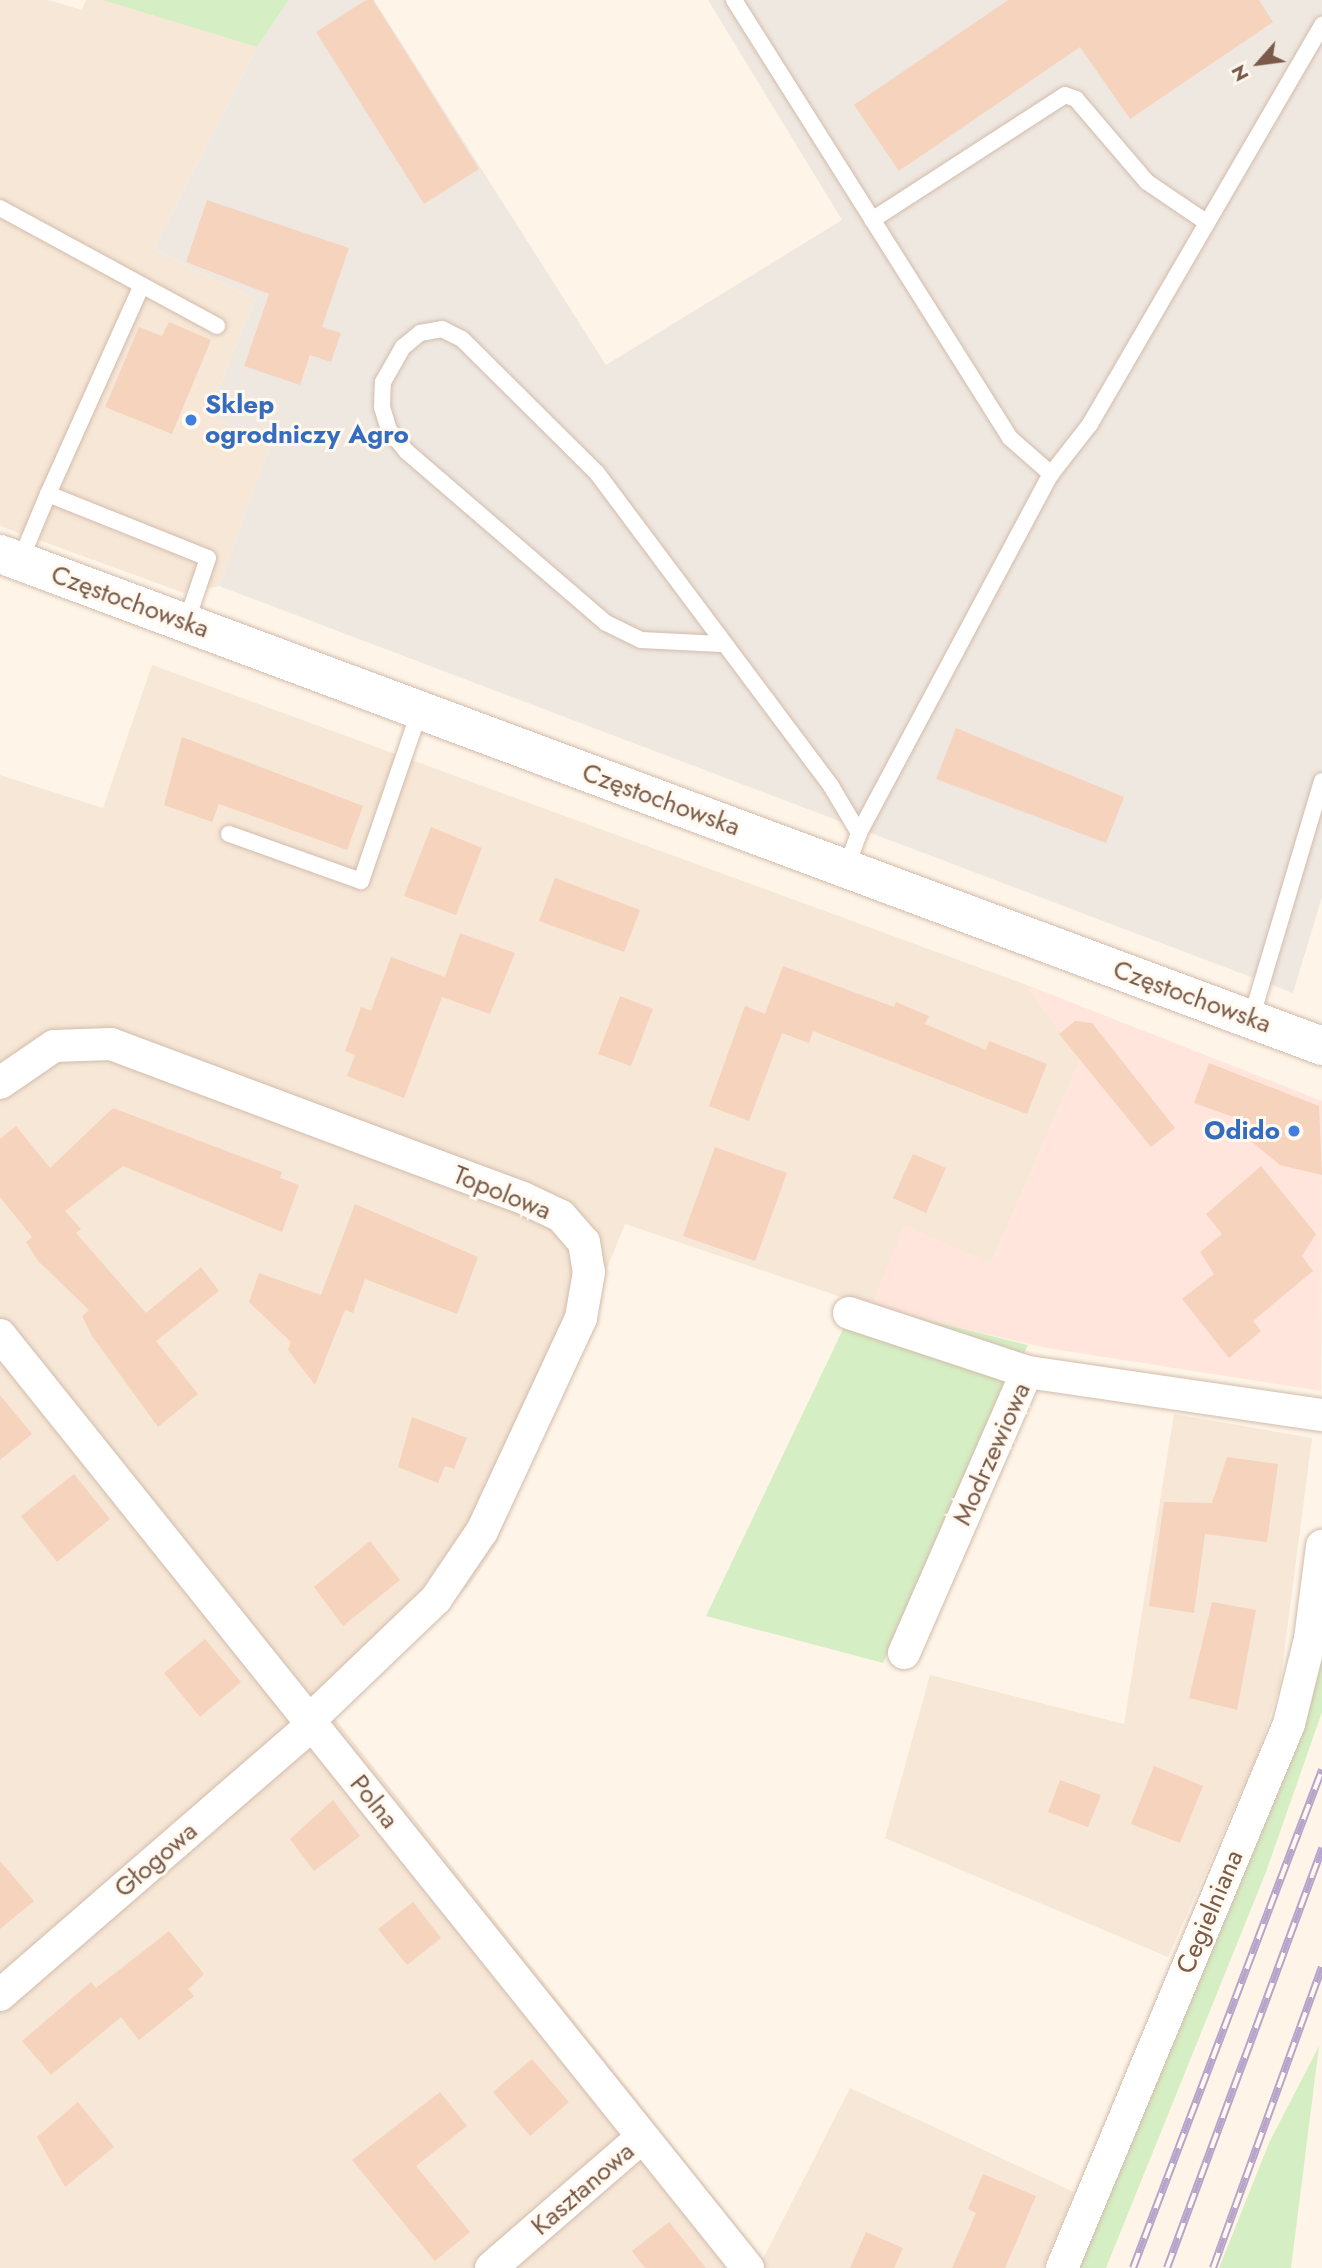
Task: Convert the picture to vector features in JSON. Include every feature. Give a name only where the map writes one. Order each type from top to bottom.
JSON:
[{"type":"main road","name":"Częstochowska","points":[[10,557],[1322,1046]]},
{"type":"street","name":"Topolowa","points":[[0,1083],[54,1046],[110,1044],[523,1198],[561,1216],[584,1242],[589,1272],[581,1318],[482,1531],[436,1599],[311,1723]]},
{"type":"street","points":[[849,1313],[1027,1372]]},
{"type":"street","name":"Polna","points":[[0,1335],[748,2268]]},
{"type":"street","name":"Modrzewiowa","points":[[904,1653],[1027,1372],[1322,1415]]},
{"type":"street","name":"Cegielniana","points":[[1062,2268],[1289,1724],[1310,1639],[1322,1546]]},
{"type":"street","name":"Głogowa","points":[[0,1995],[311,1723]]},
{"type":"street","name":"Kasztanowa","points":[[491,2268],[642,2137]]},
{"type":"lane","points":[[734,0],[1010,438],[1051,474]]},
{"type":"lane","points":[[846,869],[859,834],[1051,474],[1090,424],[1322,25]]},
{"type":"lane","points":[[872,220],[1065,95],[1147,182],[1206,222]]},
{"type":"lane","points":[[0,208],[217,326]]},
{"type":"lane","points":[[10,557],[48,494],[141,287]]},
{"type":"lane","points":[[721,644],[641,640],[606,623],[407,452],[389,430],[382,407],[383,382],[402,347],[420,333],[442,330],[485,359],[597,473],[721,644],[831,786],[859,834]]},
{"type":"lane","points":[[48,494],[208,558],[186,622]]},
{"type":"lane","points":[[229,834],[361,881],[419,710]]},
{"type":"lane","points":[[1251,1019],[1322,781]]},
{"type":"shaded area","points":[[0,0],[48,0],[82,10],[86,0],[102,0],[257,47],[154,249],[255,299],[208,415],[271,443],[219,586],[184,593],[0,526]]},
{"type":"shaded area","points":[[289,0],[374,0],[606,365],[842,220],[708,0],[1322,0],[1322,897],[1293,993],[219,586],[271,443],[208,415],[255,299],[154,249],[257,47]]},
{"type":"shaded area","points":[[152,665],[1027,985],[1080,1060],[991,1263],[871,1307],[625,1224],[495,1547],[469,1586],[333,1716],[763,2259],[850,2088],[1074,2192],[1043,2268],[0,2268],[0,775],[103,808]]},
{"type":"shaded area","points":[[1027,985],[1322,1101],[1321,1391],[1047,1348],[871,1307],[904,1225],[991,1263],[1080,1060]]},
{"type":"shaded area","points":[[1174,1414],[1312,1438],[1280,1685],[1258,1754],[1168,1957],[885,1838],[930,1675],[1124,1724]]},
{"type":"green space","points":[[102,0],[289,0],[257,47]]},
{"type":"green space","points":[[856,1302],[1028,1345],[883,1663],[706,1616]]},
{"type":"green space","points":[[1322,1646],[1322,1712],[1266,1872],[1106,2268],[1079,2268],[1270,1810]]},
{"type":"green space","points":[[1319,2046],[1291,2268],[1219,2268],[1269,2143]]},
{"type":"building","points":[[366,0],[373,0],[479,169],[424,204],[316,32]]},
{"type":"building","points":[[1008,0],[1259,0],[1273,22],[1130,119],[1080,47],[899,171],[854,105]]},
{"type":"building","points":[[207,200],[349,248],[322,327],[341,333],[331,362],[310,355],[300,385],[244,366],[269,294],[186,262]]},
{"type":"building","points":[[169,322],[211,340],[172,434],[105,407],[139,327],[162,336]]},
{"type":"building","points":[[956,728],[1124,797],[1106,843],[936,779]]},
{"type":"building","points":[[182,737],[363,806],[347,850],[219,804],[212,822],[164,805]]},
{"type":"building","points":[[431,827],[482,848],[456,915],[404,896]]},
{"type":"building","points":[[555,878],[640,910],[624,952],[539,921]]},
{"type":"building","points":[[460,933],[515,953],[490,1014],[442,997],[404,1098],[347,1076],[355,1055],[345,1051],[361,1007],[371,1011],[391,957],[445,977]]},
{"type":"building","points":[[783,966],[894,1007],[896,1002],[929,1016],[925,1024],[986,1050],[989,1041],[1047,1064],[1027,1114],[813,1031],[809,1043],[782,1033],[749,1121],[709,1106],[745,1006],[765,1014]]},
{"type":"building","points":[[620,996],[653,1009],[631,1066],[598,1054]]},
{"type":"building","points":[[1075,1021],[1092,1023],[1175,1128],[1151,1147],[1059,1034]]},
{"type":"building","points":[[1209,1063],[1319,1106],[1322,1175],[1280,1165],[1247,1138],[1253,1124],[1194,1103]]},
{"type":"building","points":[[113,1108],[282,1172],[280,1178],[299,1185],[282,1232],[123,1166],[65,1211],[81,1229],[76,1233],[146,1313],[201,1267],[219,1291],[156,1341],[198,1394],[158,1427],[92,1336],[82,1316],[89,1310],[38,1261],[26,1242],[32,1237],[0,1197],[0,1139],[16,1126],[50,1168]]},
{"type":"building","points":[[715,1147],[787,1173],[755,1261],[683,1236]]},
{"type":"building","points":[[913,1154],[946,1168],[926,1213],[893,1198]]},
{"type":"building","points":[[1261,1166],[1316,1234],[1302,1256],[1313,1271],[1253,1321],[1261,1331],[1229,1358],[1182,1299],[1214,1274],[1200,1252],[1222,1234],[1206,1214]]},
{"type":"building","points":[[355,1204],[478,1257],[457,1314],[365,1279],[353,1313],[345,1310],[315,1385],[288,1350],[291,1342],[249,1302],[259,1273],[321,1295]]},
{"type":"building","points":[[0,1395],[32,1434],[0,1460]]},
{"type":"building","points":[[412,1417],[467,1438],[454,1469],[445,1466],[438,1483],[398,1467]]},
{"type":"building","points":[[1227,1457],[1278,1464],[1267,1542],[1205,1534],[1194,1613],[1149,1606],[1164,1502],[1212,1503]]},
{"type":"building","points":[[74,1474],[110,1519],[57,1562],[21,1516]]},
{"type":"building","points":[[370,1541],[400,1580],[343,1626],[314,1587]]},
{"type":"building","points":[[1212,1602],[1256,1610],[1237,1710],[1189,1698]]},
{"type":"building","points":[[205,1639],[241,1682],[200,1717],[164,1673]]},
{"type":"building","points":[[1154,1766],[1203,1786],[1180,1843],[1131,1824]]},
{"type":"building","points":[[1060,1780],[1101,1795],[1088,1827],[1048,1812]]},
{"type":"building","points":[[333,1800],[360,1836],[314,1871],[290,1839]]},
{"type":"building","points":[[0,1861],[34,1901],[0,1929]]},
{"type":"building","points":[[413,1902],[441,1938],[407,1965],[378,1929]]},
{"type":"building","points":[[169,1931],[204,1974],[188,1989],[194,1996],[139,2040],[121,2017],[51,2075],[22,2041],[91,1982],[96,1988]]},
{"type":"building","points":[[532,2059],[569,2102],[530,2136],[493,2092]]},
{"type":"building","points":[[440,2092],[467,2126],[416,2166],[470,2232],[435,2261],[352,2160]]},
{"type":"building","points":[[78,2102],[114,2147],[65,2187],[37,2137]]},
{"type":"building","points":[[983,2174],[1036,2196],[1005,2268],[952,2268],[976,2213],[968,2209]]},
{"type":"building","points":[[669,2222],[706,2268],[645,2268],[632,2251]]},
{"type":"building","points":[[866,2232],[903,2248],[894,2268],[850,2268]]},
{"type":"railway","points":[[1133,2268],[1322,1770]]},
{"type":"railway","points":[[1167,2268],[1322,1848]]},
{"type":"railway","points":[[1213,2268],[1322,1967]]},
{"type":"place","name":"Sklep ogrodniczy Agro","points":[[191,420]]},
{"type":"place","name":"Odido","points":[[1294,1131]]}]
